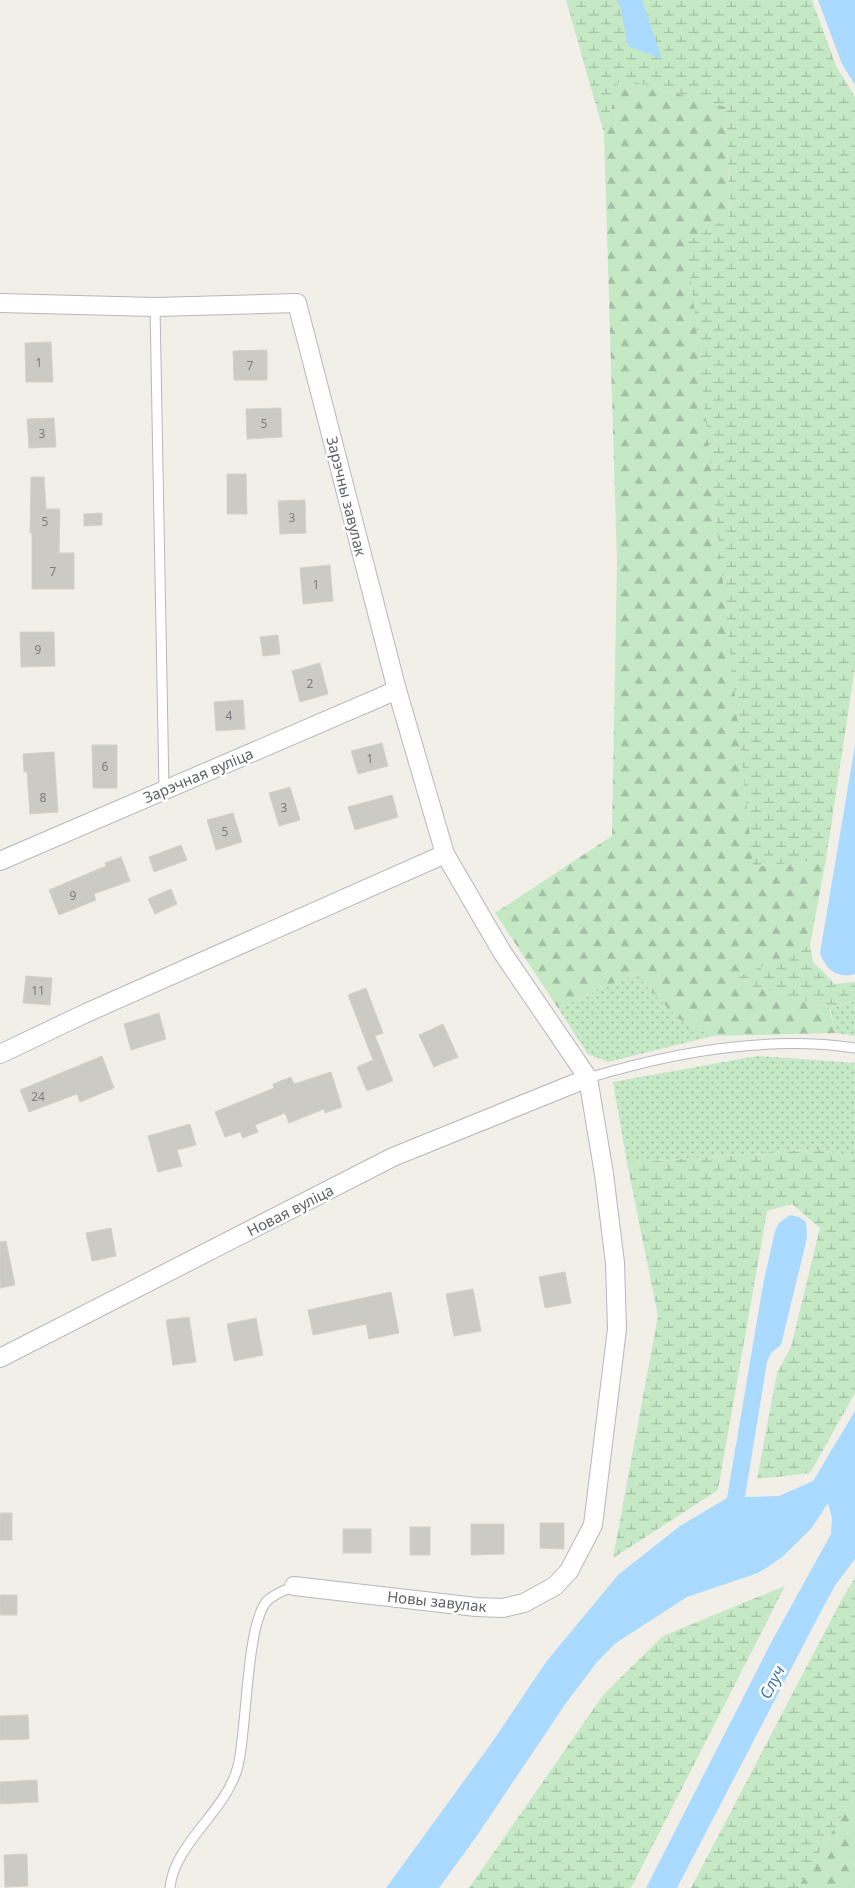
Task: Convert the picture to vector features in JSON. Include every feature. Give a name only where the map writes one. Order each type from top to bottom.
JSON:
[{"type":"street","points":[[0,303],[155,307]]},
{"type":"street","name":"Зарэчны завулак","points":[[155,307],[297,303],[397,690],[445,854],[502,952],[588,1078]]},
{"type":"street","name":"Зарэчная вуліца","points":[[0,861],[397,690]]},
{"type":"street","points":[[0,1054],[84,1014],[445,854]]},
{"type":"street","name":"Новая вуліца","points":[[0,1358],[394,1157],[588,1078]]},
{"type":"street","name":"Новы завулак","points":[[294,1586],[476,1607],[503,1608],[524,1603],[540,1596],[555,1586],[570,1571],[593,1525],[617,1329],[614,1253],[604,1174],[588,1078]]},
{"type":"lane","points":[[155,307],[164,789]]},
{"type":"lane","points":[[588,1078],[626,1066],[698,1051],[789,1044],[855,1048]]},
{"type":"lane","points":[[170,1888],[176,1867],[233,1783],[238,1767],[246,1692],[260,1614],[267,1602],[294,1586]]},
{"type":"green space","points":[[566,0],[812,0],[836,66],[855,97],[855,667],[826,859],[753,867],[687,242],[730,216],[726,107],[620,78],[604,133]]},
{"type":"green space","points":[[620,78],[726,107],[753,867],[826,859],[810,945],[732,980],[829,1008],[836,1033],[713,1036],[679,1019],[635,974],[558,1008],[495,913],[612,836],[617,562],[604,133]]},
{"type":"green space","points":[[810,945],[813,962],[835,984],[855,982],[855,1001],[829,1008],[731,980]]},
{"type":"green space","points":[[635,974],[679,1019],[713,1036],[608,1062],[588,1054],[558,1008]]},
{"type":"green space","points":[[855,1001],[855,1036],[836,1033],[830,1008]]},
{"type":"green space","points":[[757,1056],[855,1063],[855,1158],[818,1149],[627,1163],[613,1082]]},
{"type":"green space","points":[[818,1149],[855,1158],[855,1393],[810,1473],[757,1479],[777,1373],[791,1347],[820,1228],[792,1204],[767,1211],[718,1490],[613,1558],[658,1316],[627,1163]]},
{"type":"green space","points":[[855,1578],[855,1794],[798,1888],[691,1888],[842,1599]]},
{"type":"green space","points":[[785,1586],[631,1888],[469,1888],[604,1694],[663,1636]]},
{"type":"green space","points":[[855,1794],[855,1888],[798,1888]]},
{"type":"water","points":[[616,0],[642,0],[662,59],[628,46],[620,5]]},
{"type":"water","points":[[818,0],[855,0],[855,85],[842,64]]},
{"type":"water","points":[[855,745],[855,974],[843,975],[833,972],[820,953]]},
{"type":"water","name":"Случ","points":[[790,1215],[799,1217],[806,1222],[807,1238],[781,1345],[771,1353],[767,1362],[745,1497],[779,1496],[813,1481],[855,1411],[855,1559],[836,1584],[818,1617],[677,1888],[646,1888],[773,1639],[831,1534],[832,1518],[828,1503],[811,1529],[781,1558],[758,1573],[687,1597],[616,1643],[597,1662],[566,1703],[476,1837],[439,1888],[386,1888],[493,1741],[546,1662],[618,1575],[680,1526],[727,1498],[763,1285],[775,1231],[779,1223]]},
{"type":"building","points":[[51,342],[53,382],[26,382],[25,343]]},
{"type":"building","points":[[267,350],[267,380],[234,380],[233,351]]},
{"type":"building","points":[[281,408],[282,437],[247,439],[246,409]]},
{"type":"building","points":[[54,418],[56,447],[29,448],[27,419]]},
{"type":"building","points":[[227,474],[246,474],[247,514],[227,514]]},
{"type":"building","points":[[31,477],[44,477],[46,509],[60,509],[59,553],[74,553],[74,589],[32,589]]},
{"type":"building","points":[[305,500],[306,533],[280,534],[278,501]]},
{"type":"building","points":[[102,513],[102,525],[84,526],[84,514]]},
{"type":"building","points":[[330,565],[333,601],[303,604],[300,568]]},
{"type":"building","points":[[20,632],[54,632],[55,666],[21,667]]},
{"type":"building","points":[[278,635],[280,654],[263,656],[260,637]]},
{"type":"building","points":[[320,663],[328,694],[300,702],[292,671]]},
{"type":"building","points":[[243,700],[245,729],[216,731],[214,702]]},
{"type":"building","points":[[382,743],[388,766],[358,774],[351,751]]},
{"type":"building","points":[[92,745],[117,745],[117,788],[93,788]]},
{"type":"building","points":[[54,752],[58,812],[30,814],[27,772],[24,772],[23,754]]},
{"type":"building","points":[[290,787],[300,820],[279,826],[269,793]]},
{"type":"building","points":[[392,795],[398,817],[355,830],[348,807]]},
{"type":"building","points":[[233,813],[242,842],[216,850],[207,820]]},
{"type":"building","points":[[181,845],[187,860],[154,872],[149,857]]},
{"type":"building","points":[[121,857],[130,881],[94,894],[96,900],[59,915],[49,890],[106,866],[105,863]]},
{"type":"building","points":[[171,889],[177,904],[155,914],[148,899]]},
{"type":"building","points":[[26,976],[52,978],[50,1005],[23,1003]]},
{"type":"building","points":[[366,988],[383,1033],[375,1036],[393,1081],[367,1091],[357,1067],[373,1060],[348,995]]},
{"type":"building","points":[[159,1013],[166,1039],[131,1050],[124,1024]]},
{"type":"building","points":[[443,1024],[458,1057],[434,1067],[419,1035]]},
{"type":"building","points":[[102,1056],[114,1088],[80,1102],[77,1094],[29,1112],[20,1090]]},
{"type":"building","points":[[331,1072],[342,1107],[325,1113],[324,1109],[289,1123],[285,1113],[255,1125],[258,1132],[243,1138],[240,1132],[225,1137],[215,1112],[274,1088],[273,1084],[291,1077],[294,1084]]},
{"type":"building","points":[[190,1124],[196,1145],[177,1150],[182,1166],[158,1172],[148,1136]]},
{"type":"building","points":[[111,1228],[116,1256],[92,1261],[86,1233]]},
{"type":"building","points":[[6,1241],[15,1285],[0,1288],[0,1242]]},
{"type":"building","points":[[565,1272],[571,1303],[545,1308],[539,1277]]},
{"type":"building","points":[[473,1289],[481,1331],[454,1336],[446,1294]]},
{"type":"building","points":[[391,1292],[399,1333],[369,1339],[366,1324],[313,1335],[308,1310]]},
{"type":"building","points":[[189,1317],[196,1362],[173,1365],[166,1320]]},
{"type":"building","points":[[256,1318],[263,1355],[234,1361],[227,1324]]},
{"type":"building","points":[[0,1513],[12,1513],[12,1540],[0,1540]]},
{"type":"building","points":[[540,1523],[564,1523],[564,1549],[540,1548]]},
{"type":"building","points":[[471,1524],[504,1524],[504,1554],[471,1555]]},
{"type":"building","points":[[410,1527],[430,1527],[430,1555],[410,1555]]},
{"type":"building","points":[[343,1529],[371,1529],[371,1553],[343,1553]]},
{"type":"building","points":[[0,1595],[17,1595],[17,1615],[0,1615]]},
{"type":"building","points":[[28,1715],[29,1739],[0,1740],[0,1716]]},
{"type":"building","points":[[37,1780],[38,1802],[0,1804],[0,1782]]},
{"type":"building","points":[[27,1854],[28,1886],[5,1887],[4,1855]]}]
